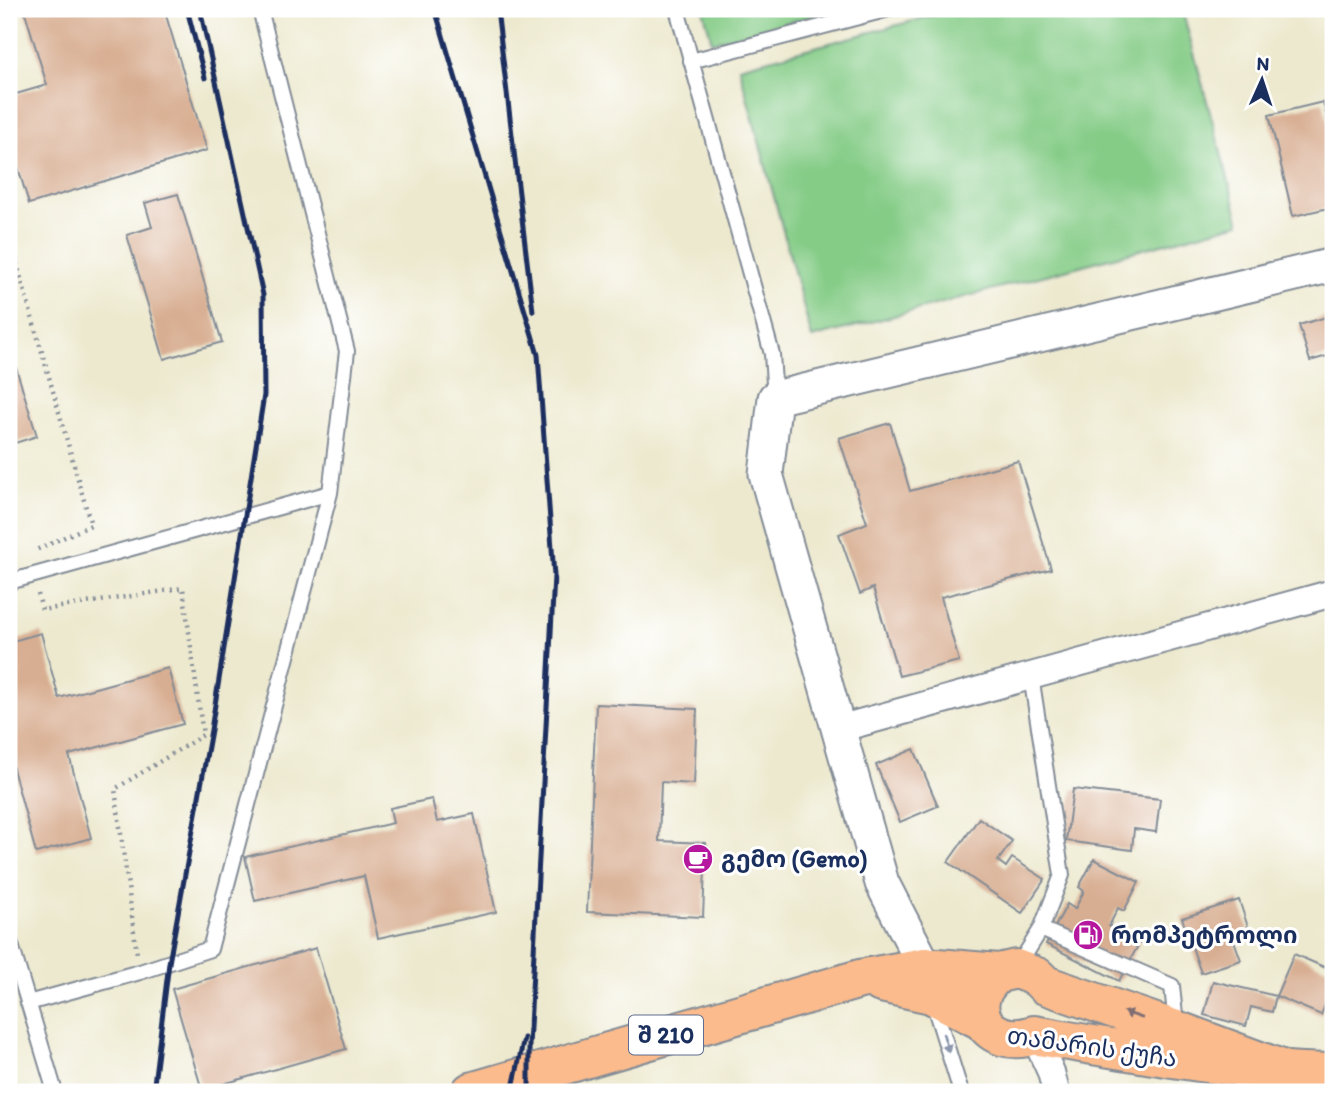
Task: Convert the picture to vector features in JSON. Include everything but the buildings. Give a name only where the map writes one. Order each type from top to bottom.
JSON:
[{"type":"main road","name":"შ 210","points":[[471,1092],[860,979],[928,980],[1020,976]]},
{"type":"main road","points":[[983,1021],[979,1003],[985,985],[1020,976],[1049,995],[1051,1007],[1048,1018],[1034,1035]]},
{"type":"main road","name":"თამარის ქუჩა","points":[[1020,976],[1176,1030],[1260,1078]]},
{"type":"main road","name":"შ 210","points":[[928,980],[983,1021]]},
{"type":"main road","name":"თამარის ქუჩა","points":[[983,1021],[993,1032],[1006,1039],[1020,1040],[1034,1035],[1173,1059],[1260,1078],[1333,1073]]},
{"type":"street","points":[[928,980],[882,883],[766,474],[775,398],[1333,265]]},
{"type":"street","points":[[838,729],[1333,593]]},
{"type":"street","points":[[1034,1035],[1051,1072],[1056,1092]]},
{"type":"lane","points":[[28,1003],[140,972],[210,949],[330,493],[347,351],[260,9]]},
{"type":"lane","points":[[677,9],[772,354],[775,398]]},
{"type":"lane","points":[[691,61],[889,9]]},
{"type":"lane","points":[[9,582],[330,493]]},
{"type":"lane","points":[[1020,976],[1062,876],[1031,676]]},
{"type":"lane","points":[[1041,929],[1172,986],[1176,1030]]},
{"type":"lane","points":[[9,939],[55,1092]]},
{"type":"lane","points":[[928,980],[961,1092]]},
{"type":"path","points":[[9,236],[91,525],[29,554],[42,610],[183,588],[203,735],[115,789],[140,972]]},
{"type":"green space","points":[[703,9],[839,9],[712,42]]},
{"type":"green space","points":[[958,9],[1182,9],[1240,223],[812,338],[739,67]]},
{"type":"railway","points":[[187,9],[205,78]]},
{"type":"railway","points":[[153,1092],[169,963],[211,730],[264,395],[263,295],[200,9]]},
{"type":"railway","points":[[435,9],[538,355],[554,576],[529,1046],[529,1092]]},
{"type":"railway","points":[[497,9],[533,311]]},
{"type":"railway","points":[[512,1092],[524,1038]]},
{"type":"place","name":"გემო (Gemo)","points":[[698,859]]},
{"type":"place","name":"რომპეტროლი","points":[[1088,935]]}]
